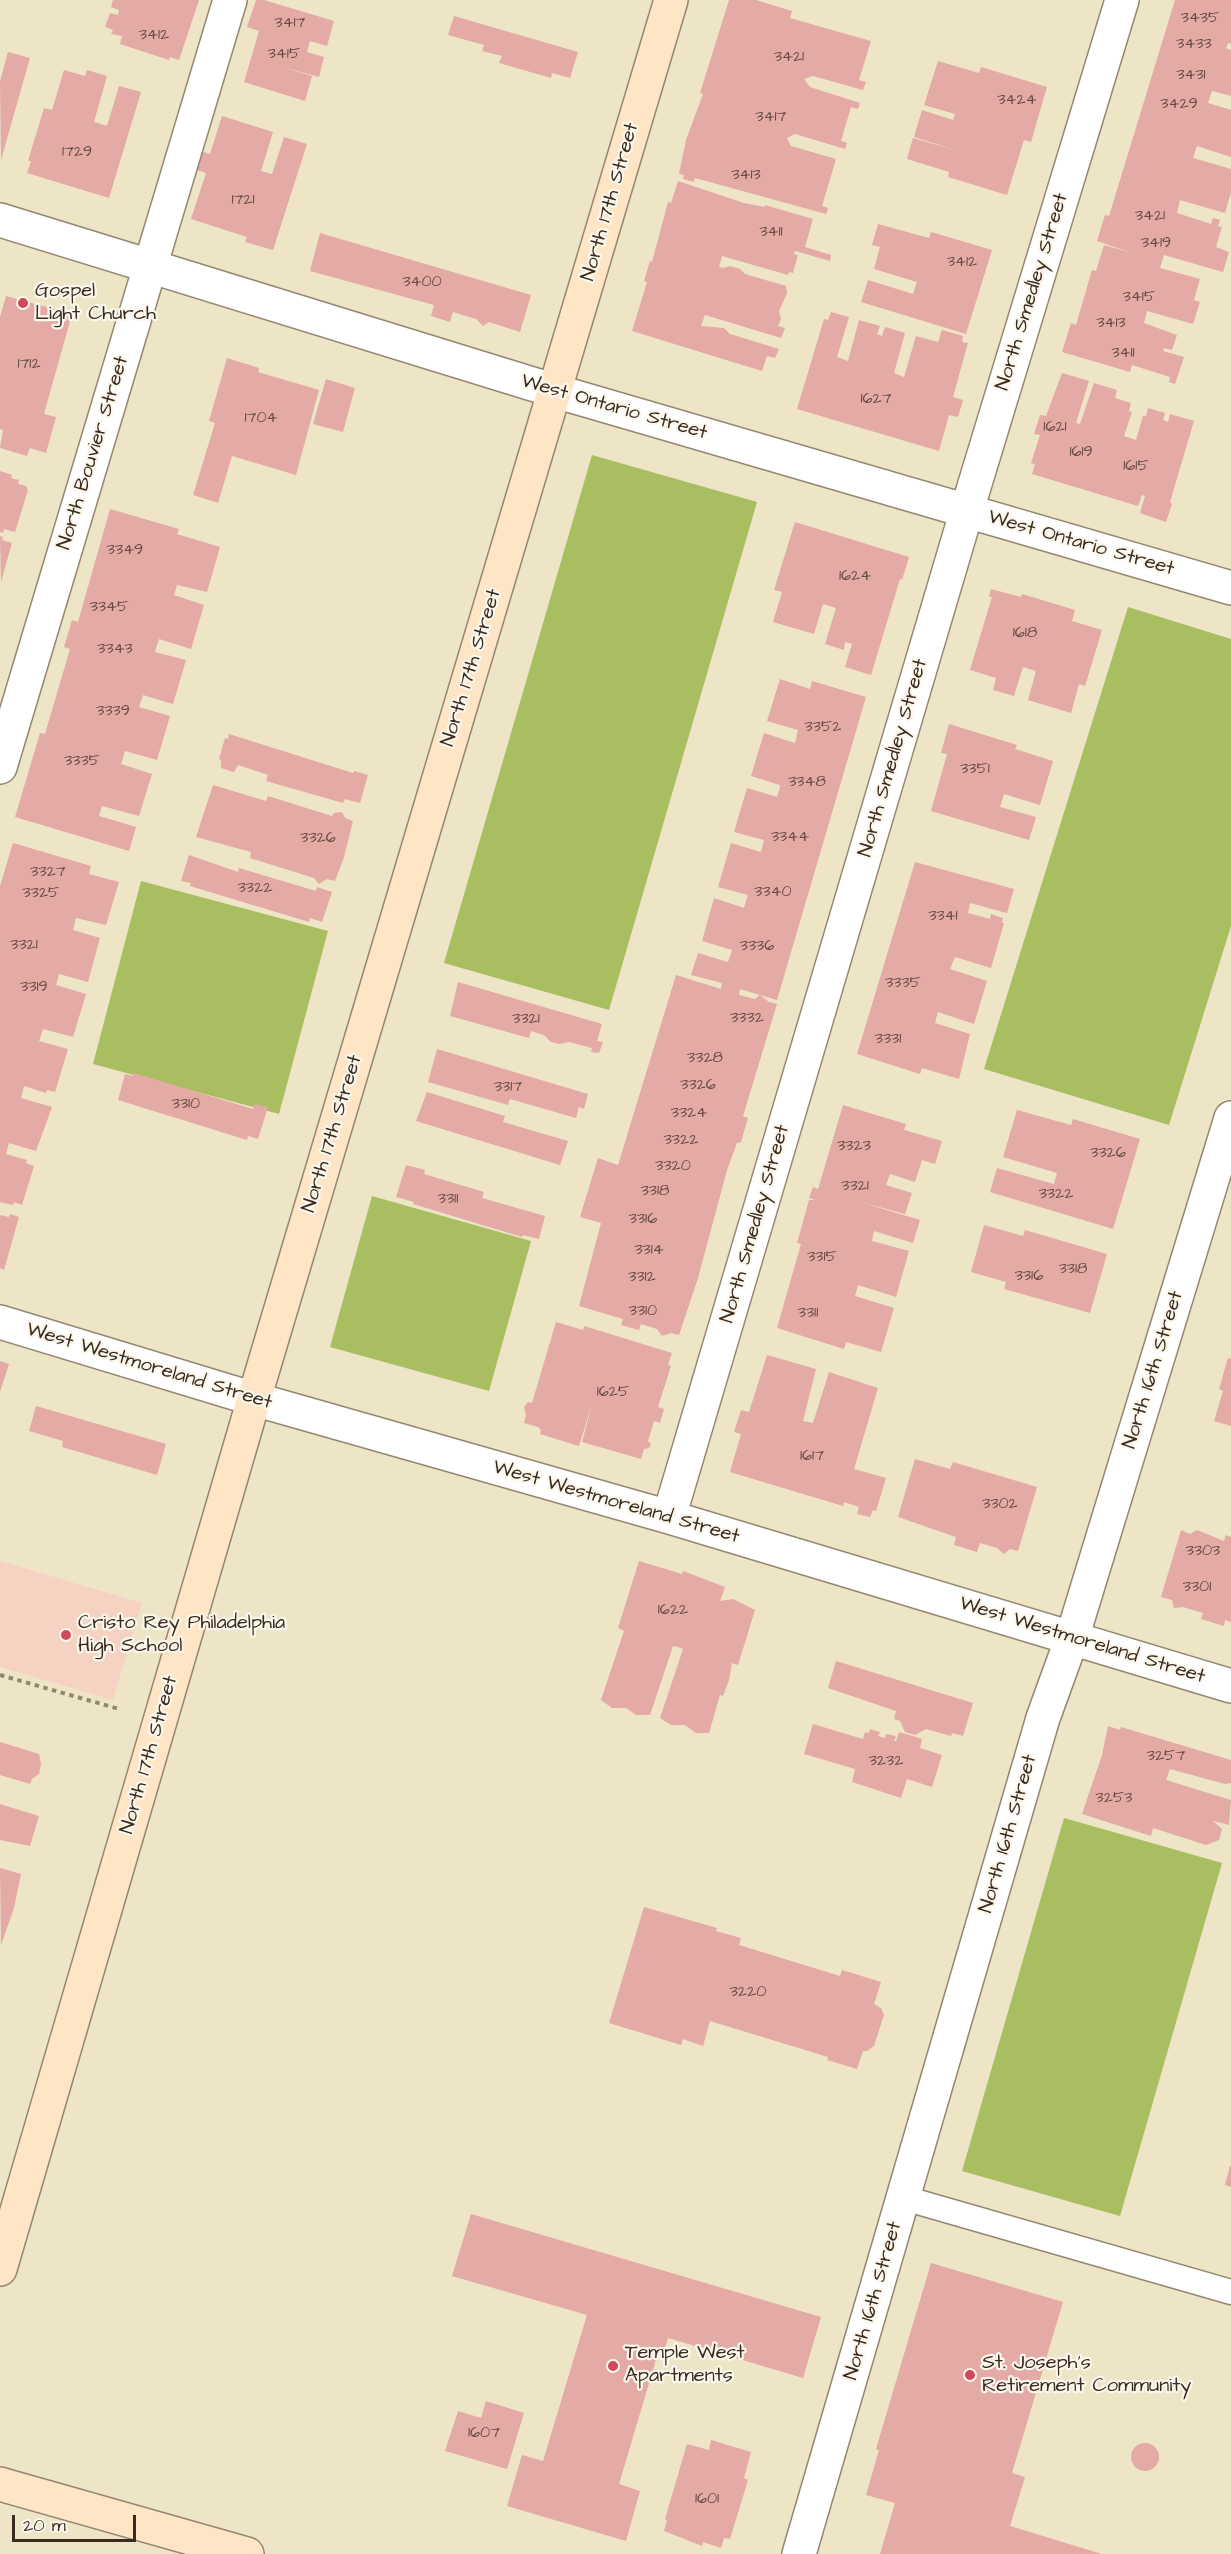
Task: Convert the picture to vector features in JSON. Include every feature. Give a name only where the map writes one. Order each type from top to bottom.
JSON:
[{"type":"street","name":"North Bouvier Street","points":[[0,767],[230,0]]},
{"type":"street","name":"North 17th Street","points":[[0,2269],[254,1399],[671,0]]},
{"type":"street","name":"North Smedley Street","points":[[669,1517],[967,510],[1122,0]]},
{"type":"street","name":"West Ontario Street","points":[[0,220],[555,391],[1231,588]]},
{"type":"street","name":"North 16th Street","points":[[799,2554],[1043,1718],[1072,1638],[1231,1118]]},
{"type":"street","name":"West Westmoreland Street","points":[[0,1322],[254,1399],[669,1517],[1231,1686]]},
{"type":"street","points":[[0,2484],[247,2554]]},
{"type":"lane","points":[[904,2198],[1231,2292]]},
{"type":"path","points":[[0,1675],[119,1709]]},
{"type":"shaded area","name":"Cristo Rey Philadelphia High School","points":[[0,1561],[142,1603],[113,1700],[0,1667]]},
{"type":"green space","points":[[592,455],[757,502],[609,1010],[444,963]]},
{"type":"green space","points":[[1128,607],[1231,639],[1231,926],[1169,1125],[984,1069]]},
{"type":"green space","points":[[141,881],[328,931],[279,1114],[93,1064]]},
{"type":"green space","points":[[372,1196],[531,1241],[489,1391],[330,1347]]},
{"type":"green space","points":[[1064,1818],[1222,1863],[1120,2216],[962,2171]]},
{"type":"building","points":[[113,0],[199,0],[179,60],[170,57],[169,60],[120,44],[122,36],[111,34],[113,30],[105,27],[110,13],[118,15],[119,10],[111,7]]},
{"type":"building","points":[[256,0],[264,0],[334,21],[327,46],[310,41],[307,52],[324,57],[319,77],[279,66],[312,76],[305,101],[244,82],[259,31],[247,27]]},
{"type":"building","points":[[729,0],[756,0],[792,11],[790,18],[871,41],[859,80],[866,82],[863,90],[813,76],[804,79],[810,87],[860,103],[858,109],[851,107],[841,141],[847,143],[845,149],[795,134],[787,138],[791,146],[836,159],[822,206],[828,208],[826,214],[695,178],[694,182],[683,179],[684,175],[679,174],[686,140],[703,94],[700,93]]},
{"type":"building","points":[[1175,0],[1231,0],[1231,44],[1228,43],[1226,48],[1231,50],[1231,96],[1212,91],[1208,103],[1231,110],[1231,157],[1197,146],[1193,158],[1231,169],[1231,192],[1225,213],[1180,200],[1177,213],[1211,224],[1213,218],[1220,220],[1218,226],[1222,227],[1216,247],[1229,252],[1223,272],[1164,255],[1160,268],[1200,279],[1194,300],[1200,302],[1193,324],[1147,311],[1144,323],[1177,335],[1172,350],[1164,348],[1163,351],[1184,357],[1175,384],[1169,382],[1170,377],[1132,365],[1130,372],[1062,352],[1071,323],[1076,325],[1092,270],[1096,271],[1104,245],[1132,253],[1097,241],[1105,215],[1109,216]]},
{"type":"building","points":[[454,16],[578,52],[570,78],[552,73],[551,78],[499,63],[502,56],[482,51],[484,45],[448,35]]},
{"type":"building","points":[[8,52],[30,58],[1,160],[0,81]]},
{"type":"building","points":[[938,61],[979,73],[981,67],[1047,87],[1031,142],[1024,140],[1007,195],[948,177],[949,172],[907,159],[913,138],[958,151],[914,137],[922,110],[953,120],[955,114],[924,105]]},
{"type":"building","points":[[64,70],[85,76],[87,70],[107,76],[94,122],[107,126],[119,86],[141,92],[109,198],[27,173],[31,161],[28,161],[44,108],[52,110]]},
{"type":"building","points":[[222,116],[273,132],[261,171],[272,174],[284,137],[307,144],[273,250],[245,242],[247,237],[191,219],[206,173],[194,169],[200,151],[210,154]]},
{"type":"building","points":[[678,181],[744,203],[765,207],[765,205],[813,219],[805,247],[831,255],[830,261],[795,251],[794,254],[798,255],[793,273],[789,272],[788,275],[722,256],[719,267],[730,266],[740,269],[745,274],[786,286],[787,293],[779,311],[781,319],[778,326],[785,328],[781,338],[705,315],[701,326],[724,328],[730,334],[779,349],[775,358],[767,356],[762,371],[632,331],[647,282],[644,281],[650,261],[652,262],[668,202],[671,203]]},
{"type":"building","points":[[878,224],[929,238],[931,232],[992,250],[966,334],[861,302],[868,280],[913,294],[917,282],[874,269],[880,247],[872,245]]},
{"type":"building","points":[[320,233],[531,295],[520,332],[489,322],[483,326],[476,319],[453,312],[450,322],[431,316],[434,305],[310,271]]},
{"type":"building","points":[[6,296],[72,314],[44,414],[56,417],[46,453],[30,448],[27,456],[0,448],[3,430],[0,429],[0,317]]},
{"type":"building","points":[[831,312],[849,317],[837,357],[848,361],[859,320],[880,326],[877,334],[882,336],[885,327],[905,333],[894,373],[904,377],[916,336],[938,342],[942,330],[963,336],[962,342],[968,343],[953,397],[963,400],[958,417],[949,415],[939,451],[797,409],[824,319],[828,320]]},
{"type":"building","points":[[227,358],[259,368],[258,372],[319,390],[296,475],[232,456],[218,503],[193,495],[215,423],[209,421]]},
{"type":"building","points":[[1062,373],[1089,381],[1076,423],[1080,424],[1094,383],[1117,390],[1115,398],[1131,403],[1129,411],[1132,412],[1124,436],[1136,440],[1143,416],[1146,416],[1148,408],[1165,413],[1163,420],[1168,422],[1170,414],[1194,421],[1166,522],[1140,513],[1145,496],[1142,495],[1138,506],[1032,474],[1035,464],[1031,463],[1040,435],[1034,434],[1040,415],[1046,416]]},
{"type":"building","points":[[326,379],[355,388],[343,432],[313,424]]},
{"type":"building","points":[[0,471],[12,475],[11,478],[19,480],[18,484],[26,486],[28,490],[15,532],[4,529],[3,533],[0,532]]},
{"type":"building","points":[[110,509],[179,529],[177,534],[220,547],[207,592],[177,585],[174,595],[204,605],[191,649],[159,639],[157,645],[155,652],[186,660],[173,704],[143,695],[139,707],[170,716],[157,760],[125,751],[121,764],[152,774],[139,816],[102,806],[99,816],[136,827],[129,851],[15,817],[40,733],[45,734],[70,649],[64,647],[72,620],[78,622]]},
{"type":"building","points":[[795,522],[909,557],[902,580],[900,579],[871,675],[845,667],[852,644],[845,642],[844,650],[825,644],[836,608],[823,604],[814,634],[773,622],[782,592],[774,590]]},
{"type":"building","points":[[0,536],[3,537],[2,540],[12,543],[1,582]]},
{"type":"building","points":[[991,589],[1021,597],[1022,594],[1075,610],[1072,621],[1102,630],[1085,686],[1079,684],[1071,713],[1028,700],[1036,671],[1023,667],[1014,696],[993,690],[996,678],[970,670],[992,597],[989,597]]},
{"type":"building","points":[[780,679],[810,689],[812,681],[866,697],[777,1000],[740,989],[739,995],[755,999],[760,995],[769,1002],[777,1004],[743,1116],[748,1118],[741,1142],[737,1143],[727,1170],[698,1278],[679,1335],[671,1333],[662,1336],[657,1329],[641,1324],[639,1330],[621,1325],[623,1319],[579,1306],[601,1223],[580,1217],[598,1158],[618,1165],[676,975],[721,989],[722,983],[691,975],[698,953],[728,962],[732,950],[702,941],[714,898],[744,908],[748,895],[718,887],[731,843],[761,852],[764,840],[734,832],[747,788],[777,797],[779,791],[780,785],[751,776],[764,733],[795,743],[798,730],[767,721]]},
{"type":"building","points":[[949,724],[1017,745],[1015,749],[1053,761],[1040,805],[1004,794],[1000,807],[1036,817],[1029,840],[931,811],[947,754],[941,753]]},
{"type":"building","points":[[229,734],[353,773],[354,771],[368,775],[360,803],[345,799],[343,803],[266,781],[268,775],[238,765],[234,772],[221,768],[219,759],[225,738],[228,739]]},
{"type":"building","points":[[213,785],[266,801],[268,796],[332,816],[334,813],[342,812],[345,818],[353,821],[335,881],[327,879],[319,884],[314,878],[250,858],[251,852],[196,837]]},
{"type":"building","points":[[13,843],[91,866],[89,874],[119,882],[106,925],[76,918],[73,930],[100,938],[88,982],[59,974],[56,985],[86,994],[73,1037],[43,1029],[39,1041],[68,1049],[55,1092],[47,1090],[46,1093],[24,1086],[21,1098],[52,1107],[36,1151],[9,1143],[6,1154],[27,1160],[26,1163],[34,1166],[22,1205],[14,1202],[13,1205],[0,1202],[0,886]]},
{"type":"building","points":[[189,855],[238,872],[239,868],[316,891],[317,887],[332,892],[322,922],[310,918],[309,922],[190,886],[191,883],[181,881]]},
{"type":"building","points":[[915,862],[1014,889],[1007,913],[970,903],[968,913],[990,919],[991,914],[1003,918],[1002,923],[1004,923],[991,968],[955,957],[950,969],[987,981],[974,1024],[938,1012],[935,1023],[970,1034],[959,1079],[922,1068],[920,1074],[857,1054]]},
{"type":"building","points":[[458,982],[602,1024],[597,1041],[603,1042],[599,1053],[591,1052],[592,1048],[569,1042],[559,1044],[551,1042],[544,1035],[531,1031],[529,1038],[450,1016]]},
{"type":"building","points":[[437,1049],[588,1094],[584,1109],[579,1107],[576,1118],[510,1099],[508,1105],[428,1082]]},
{"type":"building","points":[[134,1073],[253,1109],[254,1104],[268,1107],[258,1139],[248,1136],[247,1140],[118,1100],[125,1074],[133,1076]]},
{"type":"building","points":[[427,1092],[505,1116],[503,1122],[568,1141],[560,1165],[416,1121]]},
{"type":"building","points":[[843,1105],[906,1124],[904,1130],[942,1141],[935,1164],[922,1160],[915,1182],[890,1174],[886,1185],[912,1193],[905,1214],[857,1201],[920,1220],[913,1243],[874,1231],[872,1241],[909,1251],[896,1297],[858,1285],[855,1296],[894,1308],[881,1352],[846,1342],[844,1349],[777,1328],[801,1244],[797,1243],[809,1200],[815,1200],[809,1198],[813,1187],[818,1189]]},
{"type":"building","points":[[1017,1110],[1071,1125],[1073,1119],[1140,1139],[1113,1229],[990,1192],[997,1168],[1054,1184],[1057,1173],[1003,1157]]},
{"type":"building","points":[[406,1165],[425,1170],[424,1174],[484,1192],[482,1198],[545,1216],[539,1239],[523,1235],[522,1237],[396,1197]]},
{"type":"building","points":[[10,1214],[19,1217],[4,1270],[0,1268],[0,1215],[9,1217]]},
{"type":"building","points":[[984,1225],[1023,1236],[1025,1230],[1107,1254],[1090,1313],[1004,1289],[1006,1282],[971,1272]]},
{"type":"building","points":[[556,1322],[583,1330],[584,1326],[672,1353],[668,1365],[671,1366],[658,1407],[664,1409],[660,1423],[654,1421],[648,1441],[651,1444],[649,1448],[644,1449],[641,1459],[582,1442],[593,1401],[579,1446],[540,1434],[541,1430],[538,1427],[524,1423],[526,1415],[524,1407],[528,1402],[532,1403]]},
{"type":"building","points":[[767,1355],[816,1369],[803,1421],[813,1423],[829,1372],[878,1388],[854,1469],[886,1478],[876,1511],[873,1510],[870,1517],[857,1514],[859,1507],[844,1502],[843,1506],[730,1472],[741,1434],[734,1432],[741,1410],[749,1412]]},
{"type":"building","points":[[1228,1358],[1231,1359],[1231,1426],[1214,1421],[1223,1391],[1219,1389]]},
{"type":"building","points":[[0,1361],[9,1364],[0,1392]]},
{"type":"building","points":[[36,1406],[166,1444],[157,1475],[62,1447],[63,1441],[29,1431]]},
{"type":"building","points":[[915,1459],[950,1469],[953,1462],[1037,1487],[1018,1551],[1010,1549],[1004,1554],[997,1548],[980,1543],[977,1552],[954,1545],[956,1537],[898,1517]]},
{"type":"building","points":[[1181,1530],[1190,1534],[1197,1530],[1224,1541],[1226,1535],[1231,1537],[1231,1622],[1225,1620],[1224,1626],[1201,1619],[1203,1613],[1183,1607],[1174,1608],[1172,1600],[1161,1597]]},
{"type":"building","points":[[639,1561],[682,1574],[683,1571],[725,1587],[720,1601],[733,1599],[755,1610],[738,1665],[732,1663],[729,1680],[723,1696],[720,1695],[709,1733],[696,1733],[685,1725],[671,1725],[660,1718],[683,1649],[678,1647],[673,1646],[650,1715],[636,1715],[626,1708],[612,1708],[601,1700],[624,1631],[618,1628]]},
{"type":"building","points":[[836,1661],[973,1703],[963,1736],[952,1733],[951,1736],[926,1729],[915,1735],[905,1732],[900,1721],[894,1719],[896,1711],[828,1688]]},
{"type":"building","points":[[813,1724],[863,1739],[865,1732],[869,1733],[870,1729],[880,1732],[878,1736],[885,1738],[886,1734],[896,1736],[894,1741],[899,1732],[922,1739],[920,1748],[942,1755],[932,1787],[907,1779],[901,1798],[852,1782],[855,1769],[804,1754]]},
{"type":"building","points":[[1108,1726],[1120,1730],[1121,1727],[1231,1760],[1231,1783],[1225,1784],[1170,1769],[1166,1780],[1231,1800],[1229,1825],[1213,1821],[1222,1829],[1219,1840],[1206,1845],[1153,1828],[1151,1836],[1082,1814],[1102,1755]]},
{"type":"building","points":[[0,1742],[39,1754],[41,1764],[39,1774],[32,1779],[30,1784],[0,1775]]},
{"type":"building","points":[[0,1804],[39,1816],[30,1846],[0,1840]]},
{"type":"building","points":[[0,1868],[21,1874],[14,1908],[1,1945]]},
{"type":"building","points":[[644,1907],[717,1928],[716,1931],[741,1938],[739,1945],[840,1976],[842,1970],[881,1982],[874,2004],[881,2008],[884,2015],[874,2046],[863,2051],[857,2069],[827,2060],[828,2057],[710,2021],[703,2046],[683,2039],[681,2045],[609,2023]]},
{"type":"building","points":[[1231,2166],[1231,2187],[1225,2185]]},
{"type":"building","name":"Temple West Apartments","points":[[471,2214],[821,2317],[803,2378],[668,2338],[663,2355],[658,2353],[619,2484],[640,2491],[626,2541],[507,2506],[522,2455],[543,2461],[587,2315],[452,2276]]},
{"type":"building","name":"St. Joseph's Retirement Community","points":[[931,2263],[1063,2302],[1012,2473],[1025,2477],[1010,2526],[1102,2554],[880,2554],[895,2503],[866,2495],[879,2450],[876,2449]]},
{"type":"building","points":[[486,2401],[524,2413],[507,2469],[445,2451],[458,2411],[481,2418]]},
{"type":"building","points":[[711,2440],[751,2452],[744,2478],[748,2480],[730,2539],[724,2538],[721,2548],[703,2542],[702,2546],[664,2531],[667,2520],[665,2519],[687,2444],[709,2450]]},
{"type":"building","points":[[1145,2443],[1155,2447],[1159,2457],[1155,2467],[1145,2471],[1135,2467],[1131,2457],[1135,2447]]},
{"type":"place","name":"Gospel Light Church","points":[[23,303]]},
{"type":"place","name":"Cristo Rey Philadelphia High School","points":[[66,1635]]},
{"type":"place","name":"Temple West Apartments","points":[[613,2366]]},
{"type":"place","name":"St. Joseph's Retirement Community","points":[[970,2375]]}]
